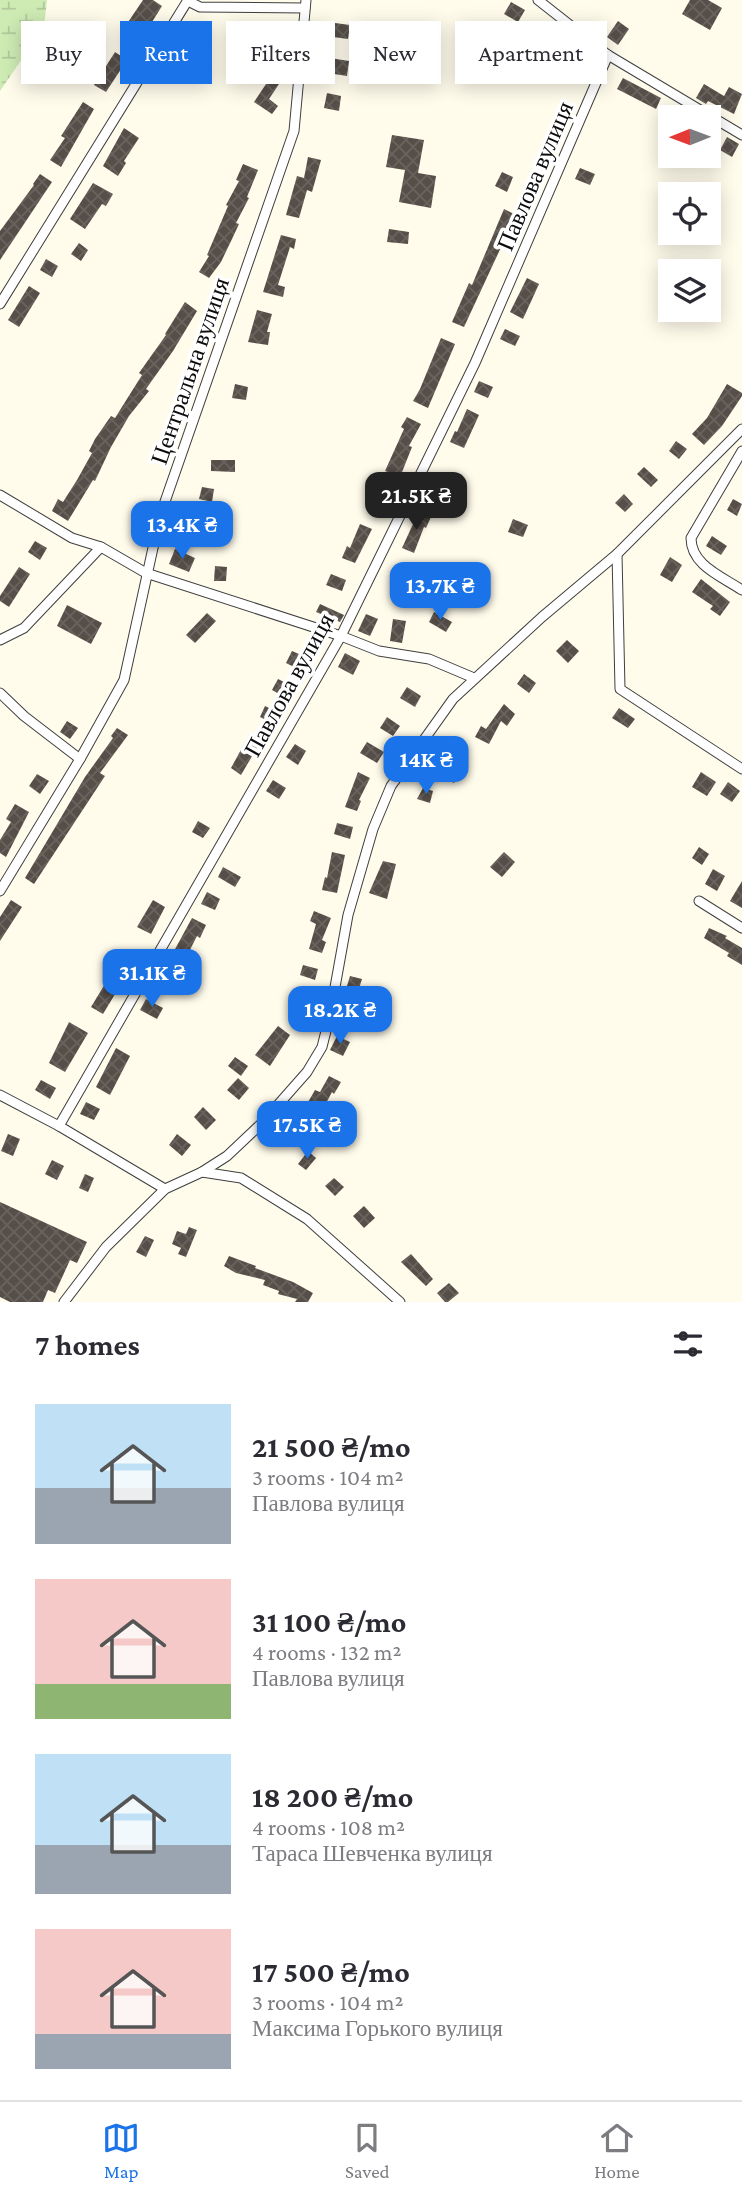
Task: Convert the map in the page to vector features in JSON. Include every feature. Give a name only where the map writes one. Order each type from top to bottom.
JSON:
[{"type":"street","points":[[0,304],[188,0],[200,7],[305,4]]},
{"type":"street","points":[[538,0],[608,55],[742,135]]},
{"type":"street","name":"Центральна вулиця","points":[[0,891],[124,680],[160,516],[294,131],[305,4]]},
{"type":"street","name":"Павлова вулиця","points":[[59,1126],[341,636],[475,363],[608,55]]},
{"type":"street","points":[[69,1300],[106,1247],[165,1189],[202,1172],[228,1156],[286,1098],[307,1072],[322,1047],[348,915],[373,829],[391,786],[453,699],[542,617],[617,554],[742,429]]},
{"type":"street","points":[[742,451],[691,538],[691,547],[698,561],[742,590]]},
{"type":"street","points":[[0,495],[72,538],[101,547],[146,573],[341,636],[379,652],[429,659],[474,678]]},
{"type":"street","points":[[0,640],[24,628],[101,547]]},
{"type":"street","points":[[617,554],[620,689],[742,769]]},
{"type":"street","points":[[0,693],[24,716],[80,759]]},
{"type":"street","points":[[699,901],[742,928]]},
{"type":"street","points":[[0,1095],[59,1126],[165,1189]]},
{"type":"street","points":[[202,1172],[241,1178],[307,1219],[400,1302]]},
{"type":"green space","points":[[0,0],[47,0],[45,21],[21,21],[21,60],[0,91]]},
{"type":"building","points":[[143,0],[153,0],[162,6],[153,21],[129,21]]},
{"type":"building","points":[[690,0],[708,0],[722,8],[710,30],[682,14]]},
{"type":"building","points":[[511,2],[525,10],[519,21],[504,14]]},
{"type":"building","points":[[618,21],[629,29],[618,45],[607,37]]},
{"type":"building","points":[[335,23],[349,25],[348,39],[335,37]]},
{"type":"building","points":[[115,52],[120,55],[120,71],[106,92],[94,85],[106,84],[106,66]]},
{"type":"building","points":[[335,59],[349,61],[347,76],[335,74]]},
{"type":"building","points":[[623,78],[661,98],[656,109],[617,89]]},
{"type":"building","points":[[266,84],[279,84],[269,99],[278,106],[272,114],[254,102]]},
{"type":"building","points":[[704,84],[724,96],[729,87],[742,94],[734,114],[721,105],[708,101],[706,104],[696,98]]},
{"type":"building","points":[[327,93],[341,96],[339,111],[324,108]]},
{"type":"building","points":[[83,102],[94,109],[61,167],[50,160],[65,138],[61,136]]},
{"type":"building","points":[[124,128],[139,138],[118,176],[103,166]]},
{"type":"building","points":[[392,135],[424,140],[418,173],[436,176],[431,208],[399,202],[405,170],[386,167]]},
{"type":"building","points":[[727,137],[739,144],[732,157],[721,148]]},
{"type":"building","points":[[308,157],[321,160],[312,192],[307,190],[299,218],[286,215],[297,176],[304,178]]},
{"type":"building","points":[[243,164],[258,170],[247,197],[249,198],[236,223],[239,224],[221,262],[209,278],[199,272],[209,256],[207,255],[228,206],[226,205],[239,181],[236,180]]},
{"type":"building","points":[[580,168],[595,174],[590,185],[575,179]]},
{"type":"building","points":[[502,172],[513,177],[507,192],[495,186]]},
{"type":"building","points":[[40,174],[52,182],[0,260],[0,231]]},
{"type":"building","points":[[93,183],[113,194],[106,206],[102,204],[85,229],[70,219]]},
{"type":"building","points":[[504,209],[516,215],[464,327],[452,322],[469,283],[472,285]]},
{"type":"building","points":[[389,229],[409,232],[408,244],[387,242]]},
{"type":"building","points":[[281,235],[296,239],[294,249],[290,247],[278,285],[285,287],[283,297],[263,292]]},
{"type":"building","points":[[79,243],[88,250],[81,261],[71,254]]},
{"type":"building","points":[[46,259],[58,266],[52,277],[40,270]]},
{"type":"building","points":[[527,278],[539,284],[523,319],[510,312]]},
{"type":"building","points":[[29,286],[40,293],[19,327],[8,320]]},
{"type":"building","points":[[185,302],[197,311],[146,389],[149,391],[129,416],[95,481],[93,480],[68,521],[52,511],[58,499],[63,502],[92,453],[89,451],[95,439],[111,416],[115,418],[142,375],[139,373]]},
{"type":"building","points":[[257,310],[272,314],[267,332],[270,332],[268,345],[248,342]]},
{"type":"building","points":[[505,329],[520,336],[515,346],[500,339]]},
{"type":"building","points":[[441,338],[455,344],[428,408],[413,401]]},
{"type":"building","points":[[479,381],[493,387],[488,398],[474,392]]},
{"type":"building","points":[[235,384],[248,387],[246,400],[232,398]]},
{"type":"building","points":[[727,384],[742,393],[742,396],[722,426],[704,445],[692,434],[707,418]]},
{"type":"building","points":[[467,409],[479,415],[464,448],[450,442]]},
{"type":"building","points":[[407,417],[421,424],[409,446],[412,447],[400,477],[385,471]]},
{"type":"building","points":[[676,441],[687,449],[679,459],[669,451]]},
{"type":"building","points":[[211,460],[235,460],[235,472],[211,471]]},
{"type":"building","points":[[644,467],[658,480],[651,487],[637,474]]},
{"type":"building","points":[[202,487],[214,489],[212,502],[199,499]]},
{"type":"building","points":[[624,494],[633,504],[625,512],[615,503]]},
{"type":"building","points":[[371,496],[384,502],[380,512],[367,507]]},
{"type":"building","points":[[733,499],[742,504],[737,516],[727,510]]},
{"type":"building","points":[[419,511],[431,517],[414,553],[402,548]]},
{"type":"building","points":[[513,519],[528,525],[523,537],[508,532]]},
{"type":"building","points":[[360,524],[372,529],[355,563],[342,558],[347,546],[350,548]]},
{"type":"building","points":[[712,536],[727,546],[721,555],[706,546]]},
{"type":"building","points":[[35,541],[47,548],[40,560],[28,552]]},
{"type":"building","points":[[175,549],[195,558],[189,572],[169,564]]},
{"type":"building","points":[[670,557],[682,565],[672,582],[660,575]]},
{"type":"building","points":[[215,566],[227,567],[226,581],[214,581]]},
{"type":"building","points":[[19,567],[30,574],[9,607],[0,601],[0,596]]},
{"type":"building","points":[[331,574],[346,580],[342,591],[326,585]]},
{"type":"building","points":[[701,579],[730,602],[720,616],[710,609],[713,606],[692,592]]},
{"type":"building","points":[[320,604],[344,615],[340,622],[316,612]]},
{"type":"building","points":[[67,605],[102,623],[91,644],[57,626]]},
{"type":"building","points":[[434,612],[452,622],[446,632],[429,622]]},
{"type":"building","points":[[207,613],[216,621],[195,643],[186,635]]},
{"type":"building","points":[[366,614],[378,619],[370,636],[358,631]]},
{"type":"building","points":[[393,619],[406,621],[402,643],[390,641]]},
{"type":"building","points":[[567,640],[579,651],[568,663],[556,651]]},
{"type":"building","points":[[292,651],[308,658],[302,671],[286,663]]},
{"type":"building","points":[[345,653],[360,661],[353,675],[338,667]]},
{"type":"building","points":[[524,674],[536,683],[529,693],[517,684]]},
{"type":"building","points":[[278,679],[292,686],[286,698],[272,690]]},
{"type":"building","points":[[407,687],[421,696],[415,707],[400,698]]},
{"type":"building","points":[[504,704],[515,714],[507,726],[501,721],[489,744],[475,737],[481,726],[486,729]]},
{"type":"building","points":[[265,706],[277,712],[272,723],[260,717]]},
{"type":"building","points":[[619,708],[635,719],[628,728],[612,718]]},
{"type":"building","points":[[387,717],[400,726],[393,736],[380,728]]},
{"type":"building","points":[[67,721],[78,728],[70,739],[60,732]]},
{"type":"building","points":[[117,728],[128,735],[100,773],[105,776],[34,884],[25,878]]},
{"type":"building","points":[[249,735],[261,741],[241,775],[231,768]]},
{"type":"building","points":[[367,742],[384,752],[377,763],[360,753]]},
{"type":"building","points":[[295,744],[306,751],[298,765],[286,757]]},
{"type":"building","points":[[443,763],[460,771],[454,783],[438,774]]},
{"type":"building","points":[[358,772],[370,778],[359,800],[361,801],[357,811],[345,807]]},
{"type":"building","points":[[701,772],[716,782],[707,796],[692,787]]},
{"type":"building","points":[[37,774],[49,781],[40,794],[29,786]]},
{"type":"building","points":[[273,780],[286,788],[279,799],[266,791]]},
{"type":"building","points":[[728,782],[740,791],[732,802],[720,794]]},
{"type":"building","points":[[423,788],[433,791],[430,803],[417,799]]},
{"type":"building","points":[[15,804],[29,812],[6,857],[0,853],[0,840],[11,822],[6,819]]},
{"type":"building","points":[[198,821],[210,828],[203,838],[192,832]]},
{"type":"building","points":[[337,823],[353,827],[350,839],[334,834]]},
{"type":"building","points":[[699,847],[709,854],[702,865],[692,858]]},
{"type":"building","points":[[332,852],[345,855],[337,893],[322,890]]},
{"type":"building","points":[[504,852],[515,862],[502,877],[490,867]]},
{"type":"building","points":[[383,861],[396,864],[387,899],[369,893]]},
{"type":"building","points":[[223,867],[241,877],[235,887],[218,877]]},
{"type":"building","points":[[713,869],[725,876],[717,891],[705,884]]},
{"type":"building","points":[[742,881],[742,908],[730,901]]},
{"type":"building","points":[[207,892],[220,899],[215,910],[201,904]]},
{"type":"building","points":[[11,900],[22,907],[0,941],[0,917]]},
{"type":"building","points":[[153,900],[165,907],[151,934],[137,927]]},
{"type":"building","points":[[314,911],[331,918],[322,940],[326,942],[322,953],[309,949],[316,924],[310,921]]},
{"type":"building","points":[[192,918],[206,925],[200,938],[197,936],[169,991],[156,984]]},
{"type":"building","points":[[709,928],[727,936],[725,938],[742,948],[742,965],[727,956],[729,953],[704,938]]},
{"type":"building","points":[[303,965],[318,969],[315,980],[300,975]]},
{"type":"building","points":[[350,976],[362,979],[358,992],[346,989]]},
{"type":"building","points":[[108,979],[120,986],[103,1014],[91,1007]]},
{"type":"building","points":[[301,995],[314,1004],[306,1015],[293,1006]]},
{"type":"building","points":[[146,999],[163,1008],[157,1019],[140,1010]]},
{"type":"building","points":[[69,1022],[88,1033],[65,1072],[49,1063]]},
{"type":"building","points":[[278,1026],[290,1035],[270,1066],[255,1055]]},
{"type":"building","points":[[337,1036],[350,1042],[343,1056],[330,1050]]},
{"type":"building","points":[[116,1048],[130,1056],[110,1095],[96,1087]]},
{"type":"building","points":[[235,1057],[248,1066],[241,1076],[228,1066]]},
{"type":"building","points":[[329,1076],[341,1082],[322,1111],[307,1104],[315,1090],[320,1092]]},
{"type":"building","points":[[238,1078],[249,1088],[239,1100],[227,1090]]},
{"type":"building","points":[[41,1080],[56,1088],[50,1099],[35,1090]]},
{"type":"building","points":[[86,1102],[100,1109],[94,1120],[80,1114]]},
{"type":"building","points":[[203,1107],[216,1120],[206,1130],[194,1117]]},
{"type":"building","points":[[289,1129],[297,1137],[287,1147],[279,1139]]},
{"type":"building","points":[[8,1134],[20,1139],[13,1156],[1,1151]]},
{"type":"building","points":[[177,1134],[191,1145],[182,1156],[169,1145]]},
{"type":"building","points":[[308,1151],[316,1158],[306,1170],[298,1164]]},
{"type":"building","points":[[52,1160],[64,1166],[57,1180],[45,1174]]},
{"type":"building","points":[[85,1174],[94,1178],[88,1192],[79,1188]]},
{"type":"building","points":[[334,1178],[344,1187],[335,1196],[325,1186]]},
{"type":"building","points":[[0,1202],[87,1242],[77,1263],[70,1260],[55,1293],[48,1290],[43,1302],[10,1302],[0,1297]]},
{"type":"building","points":[[364,1206],[375,1218],[364,1228],[353,1216]]},
{"type":"building","points":[[189,1227],[197,1230],[186,1257],[178,1254],[181,1248],[172,1244],[177,1231],[186,1234]]},
{"type":"building","points":[[145,1236],[154,1240],[146,1257],[136,1252]]},
{"type":"building","points":[[411,1254],[433,1279],[426,1286],[401,1262]]},
{"type":"building","points":[[229,1256],[313,1293],[308,1302],[295,1302],[297,1299],[278,1294],[279,1291],[263,1285],[265,1280],[236,1273],[224,1266]]},
{"type":"building","points":[[449,1283],[459,1293],[445,1302],[437,1293]]}]
